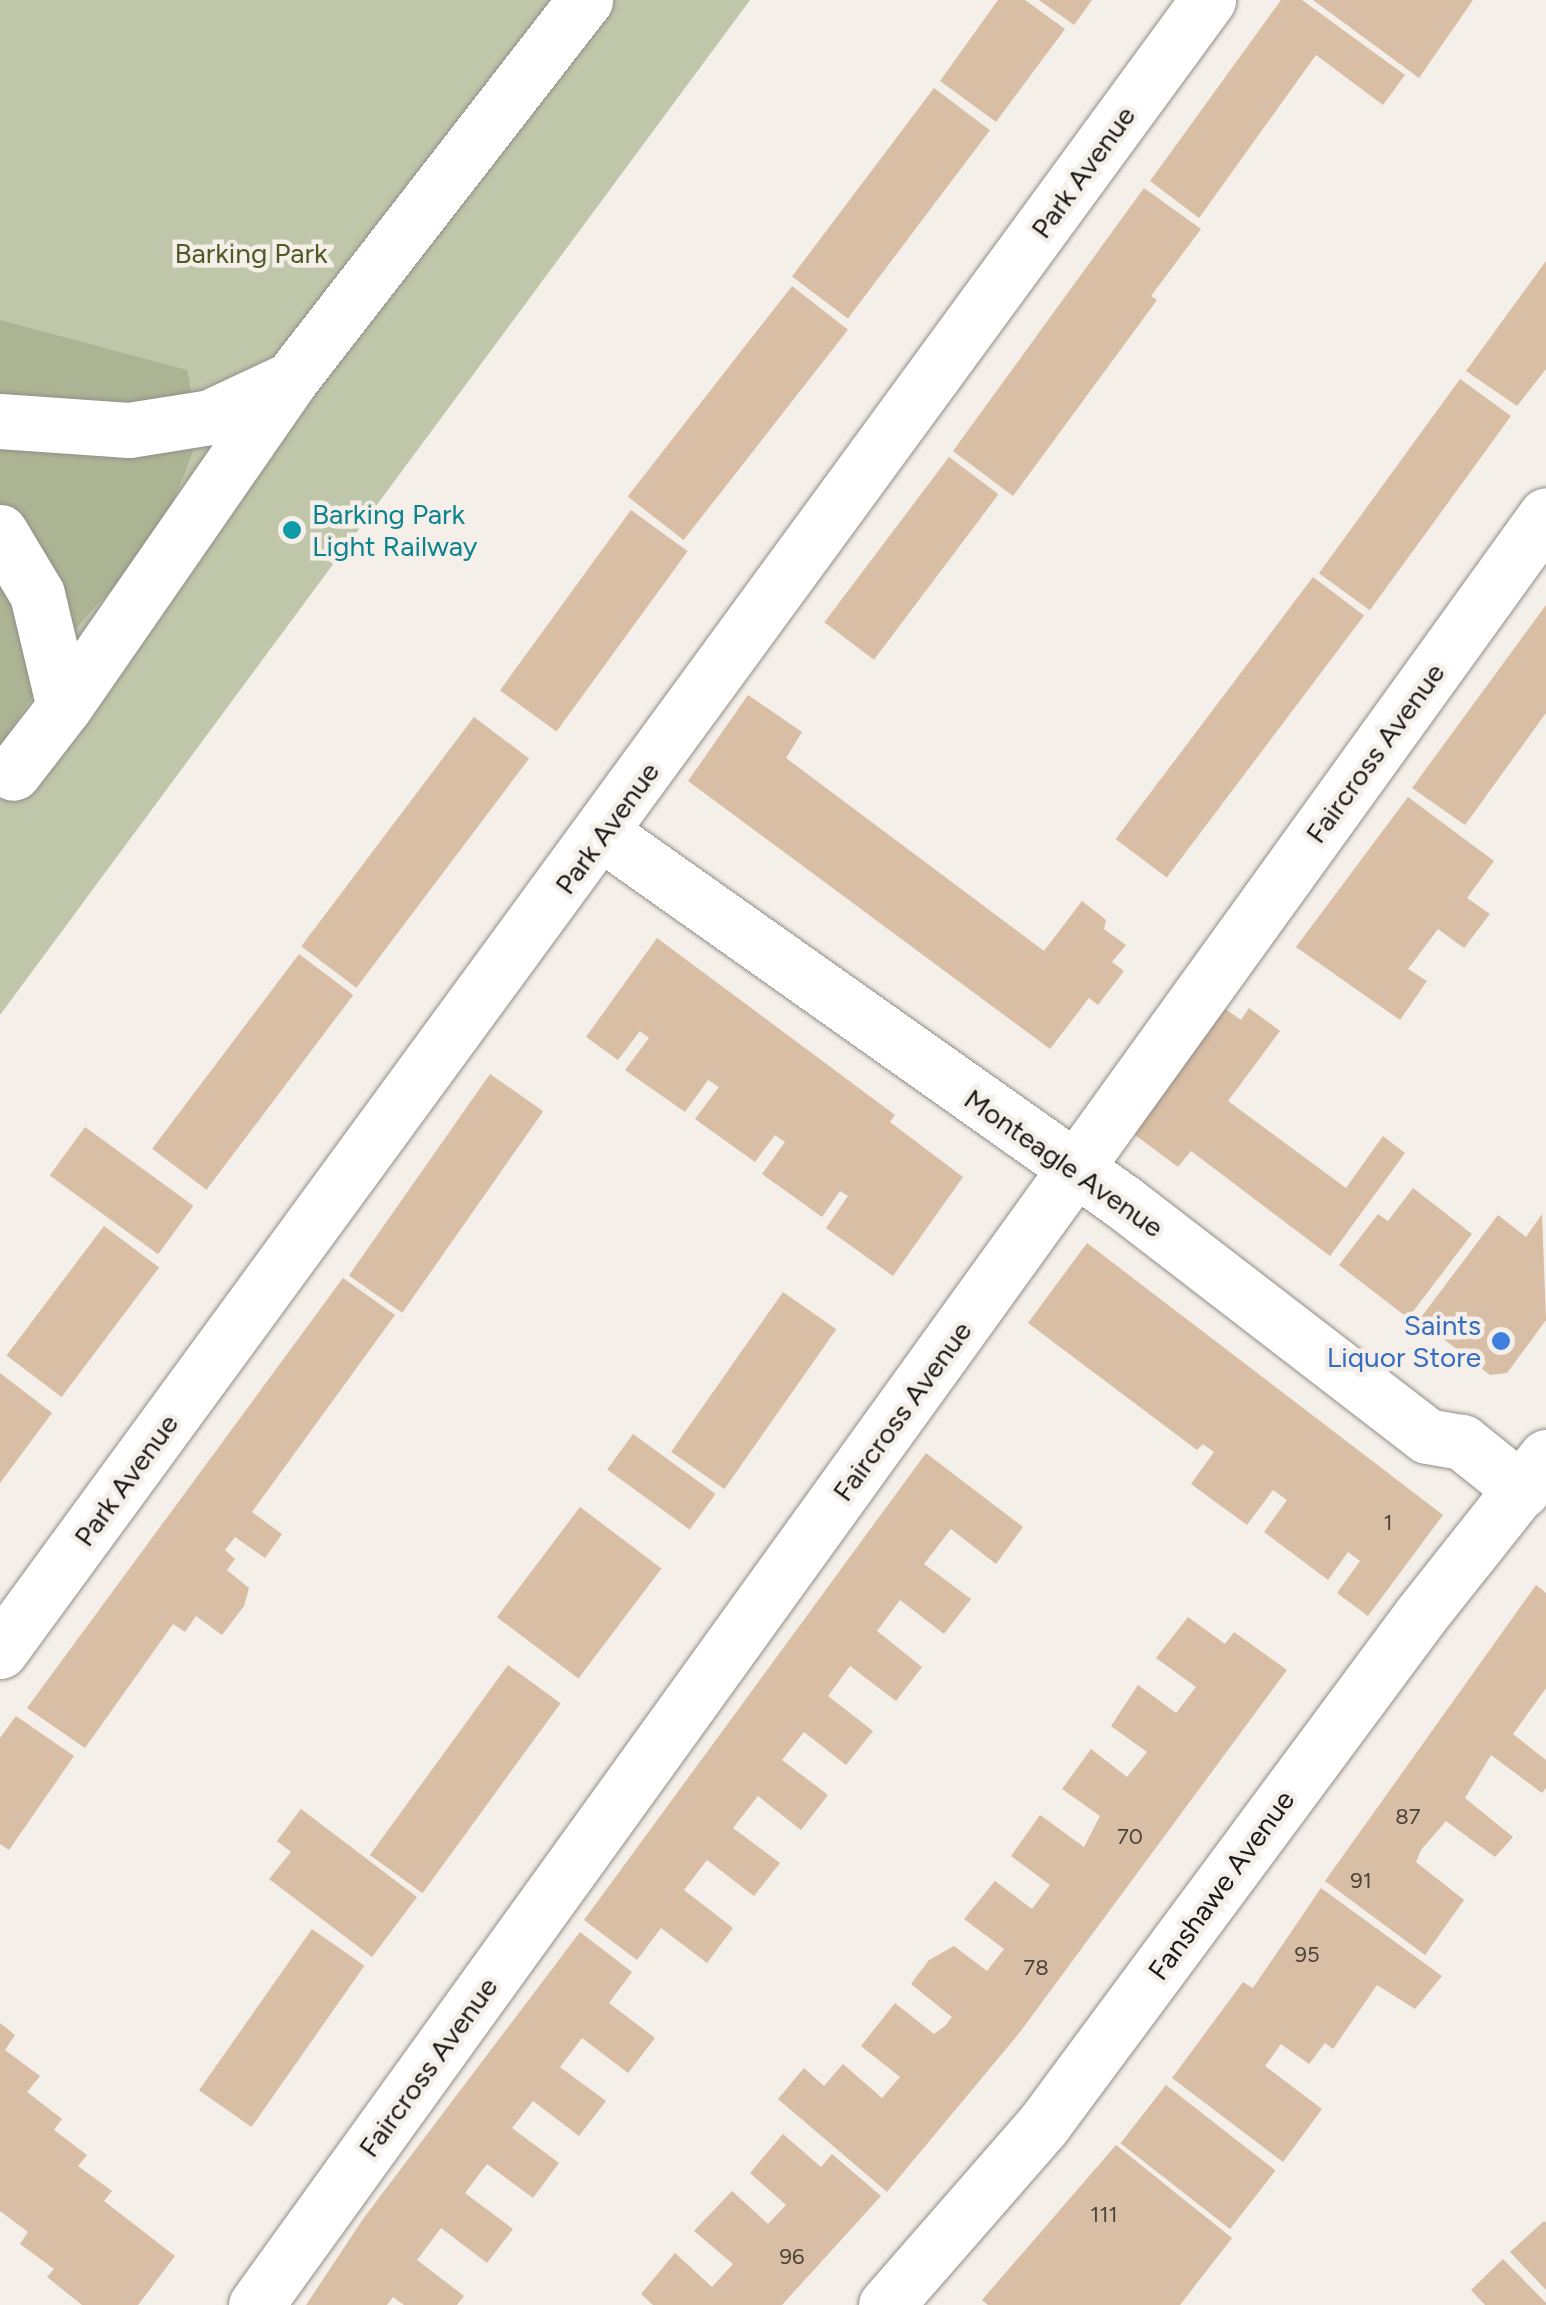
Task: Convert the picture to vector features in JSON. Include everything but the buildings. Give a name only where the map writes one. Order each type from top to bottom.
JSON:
[{"type":"street","points":[[13,773],[64,707],[291,379],[585,0]]},
{"type":"street","name":"Park Avenue","points":[[0,1651],[603,834],[1208,0]]},
{"type":"street","points":[[0,421],[128,430],[210,417],[291,379]]},
{"type":"street","name":"Faircross Avenue","points":[[256,2305],[1546,515]]},
{"type":"street","points":[[0,532],[37,594],[64,707]]},
{"type":"street","name":"Monteagle Avenue","points":[[603,834],[1075,1172],[1428,1436],[1462,1442],[1534,1474]]},
{"type":"street","name":"Fanshawe Avenue","points":[[886,2305],[1043,2125],[1420,1616],[1534,1474]]},
{"type":"green space","name":"Barking Park","points":[[0,0],[750,0],[0,1015]]},
{"type":"green space","points":[[0,320],[187,370],[200,434],[158,540],[82,621],[0,746]]},
{"type":"place","name":"Barking Park Light Railway","points":[[292,530]]},
{"type":"place","name":"Saints Liquor Store","points":[[1501,1341]]}]
